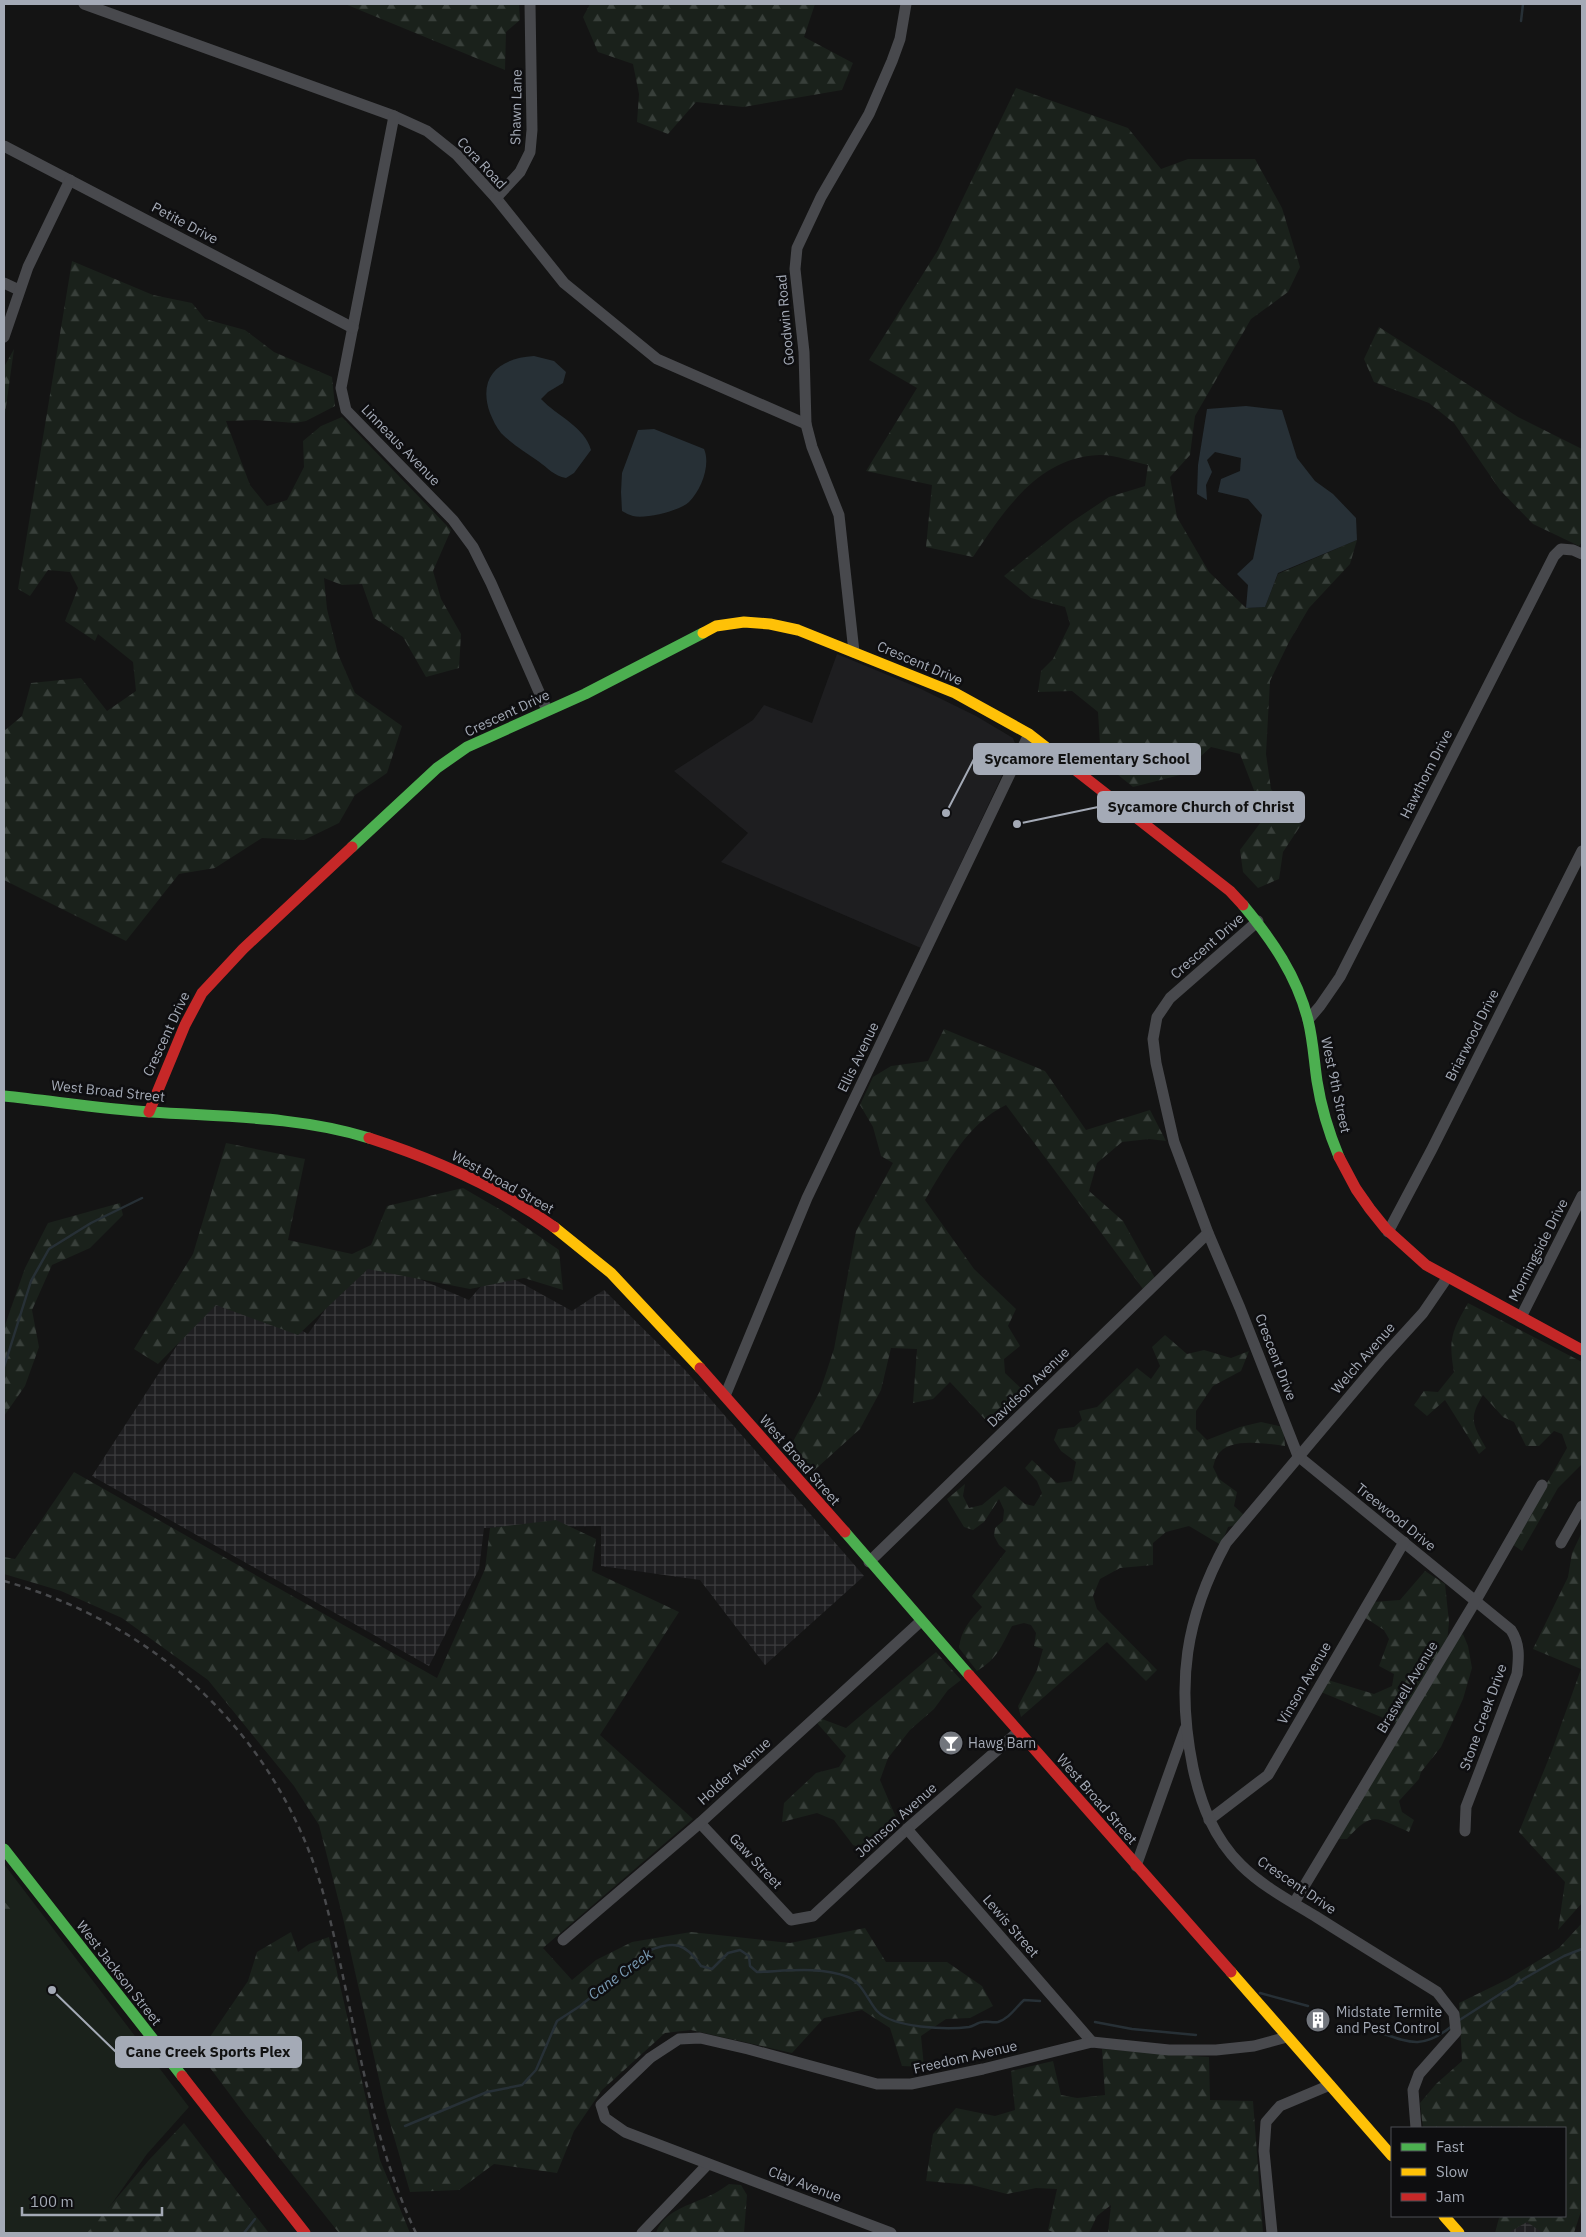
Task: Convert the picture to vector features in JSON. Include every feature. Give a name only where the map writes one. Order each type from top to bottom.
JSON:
[{"type":"street","name":"Cora Road","points":[[84,4],[394,116],[427,131],[450,149],[496,198],[564,283],[657,359],[806,424]]},
{"type":"street","name":"Shawn Lane","points":[[496,198],[520,172],[530,152],[532,130],[530,4]]},
{"type":"street","name":"Goodwin Road","points":[[854,652],[839,515],[812,447],[806,424],[804,352],[795,269],[797,248],[821,197],[869,114],[900,39],[906,4]]},
{"type":"street","name":"Linneaus Avenue","points":[[394,116],[341,388],[346,410],[453,520],[473,547],[491,583],[546,710]]},
{"type":"street","name":"Petite Drive","points":[[4,146],[353,328]]},
{"type":"street","points":[[4,337],[18,290],[70,180]]},
{"type":"street","points":[[4,283],[18,290]]},
{"type":"street","name":"Hawthorn Drive","points":[[1308,1020],[1340,977],[1554,556],[1560,549],[1578,552]]},
{"type":"street","name":"Crescent Drive","points":[[149,1112],[185,1024],[202,993],[243,949],[437,768],[468,747],[546,710],[585,694],[716,626],[744,622],[770,624],[798,630],[955,693],[1029,734],[1230,891],[1258,921],[1170,998],[1157,1017],[1153,1039],[1174,1142],[1208,1234],[1240,1308],[1298,1456],[1226,1543],[1200,1597],[1184,1669],[1186,1728],[1198,1789],[1209,1820],[1223,1845],[1241,1865],[1269,1888],[1437,1992],[1454,2014],[1456,2032],[1419,2074],[1413,2090],[1416,2127]]},
{"type":"street","name":"Ellis Avenue","points":[[724,1396],[806,1198],[1029,734]]},
{"type":"street","name":"Briarwood Drive","points":[[1388,1232],[1432,1149],[1582,851]]},
{"type":"street","name":"West 9th Street","points":[[1258,921],[1284,960],[1308,1020],[1319,1092],[1330,1138],[1343,1168],[1363,1203],[1404,1249],[1447,1278],[1582,1350]]},
{"type":"street","name":"West Broad Street","points":[[4,1096],[149,1112],[263,1117],[322,1126],[383,1143],[436,1162],[534,1214],[573,1242],[610,1273],[724,1396],[1391,2155]]},
{"type":"street","name":"Morningside Drive","points":[[1521,1317],[1582,1196]]},
{"type":"street","name":"Davidson Avenue","points":[[870,1562],[1208,1234]]},
{"type":"street","name":"Welch Avenue","points":[[1298,1456],[1423,1313],[1447,1278]]},
{"type":"street","name":"Treewood Drive","points":[[1298,1456],[1475,1602]]},
{"type":"street","name":"Braswell Avenue","points":[[1294,1904],[1475,1602],[1542,1485]]},
{"type":"street","points":[[1561,1543],[1582,1506]]},
{"type":"street","name":"Vinson Avenue","points":[[1209,1820],[1268,1775],[1404,1542]]},
{"type":"street","name":"Stone Creek Drive","points":[[1465,1830],[1466,1807],[1517,1674],[1519,1658],[1518,1640],[1511,1630],[1475,1602]]},
{"type":"street","name":"Holder Avenue","points":[[563,1940],[700,1823],[921,1621]]},
{"type":"street","points":[[1136,1866],[1186,1728]]},
{"type":"street","name":"Johnson Avenue","points":[[791,1920],[813,1916],[907,1829],[1018,1732]]},
{"type":"street","name":"Gaw Street","points":[[700,1823],[791,1920]]},
{"type":"street","name":"Lewis Street","points":[[907,1829],[1092,2042]]},
{"type":"street","name":"West Jackson Street","points":[[4,1849],[305,2233]]},
{"type":"street","name":"Freedom Avenue","points":[[605,2118],[601,2105],[650,2058],[679,2039],[700,2038],[877,2084],[911,2084],[983,2069],[1092,2042],[1169,2050],[1216,2050],[1254,2046],[1287,2037]]},
{"type":"street","points":[[1272,2233],[1264,2150],[1266,2122],[1280,2106],[1330,2085]]},
{"type":"street","name":"Clay Avenue","points":[[605,2118],[625,2132],[891,2233]]},
{"type":"street","points":[[642,2233],[708,2164]]},
{"type":"street","points":[[1445,2217],[1459,2233]]},
{"type":"shaded area","points":[[534,356],[554,361],[566,372],[563,383],[548,392],[541,399],[577,428],[588,442],[591,450],[574,473],[566,478],[555,474],[510,441],[499,431],[490,413],[487,389],[489,379],[494,371],[511,361]]},
{"type":"shaded area","points":[[1246,406],[1282,410],[1297,458],[1315,481],[1333,494],[1356,518],[1357,540],[1278,573],[1265,607],[1246,608],[1248,585],[1237,574],[1253,559],[1262,515],[1248,499],[1218,492],[1221,479],[1240,471],[1241,458],[1215,452],[1207,460],[1212,472],[1206,485],[1207,500],[1197,494],[1198,465],[1207,409]]},
{"type":"shaded area","points":[[654,429],[704,449],[706,462],[704,477],[693,497],[684,505],[654,515],[633,516],[622,511],[622,473],[638,430]]},
{"type":"shaded area","points":[[837,654],[919,688],[976,716],[1013,738],[1016,746],[921,948],[721,862],[748,833],[674,771],[753,720],[764,705],[812,723]]},
{"type":"shaded area","points":[[363,1255],[469,1300],[496,1269],[572,1311],[604,1290],[686,1371],[864,1576],[765,1665],[700,1580],[601,1566],[601,1526],[484,1528],[479,1569],[429,1666],[92,1476],[217,1284],[308,1334]]},
{"type":"shaded area","points":[[1528,2217],[1545,2233],[1508,2233]]},
{"type":"green space","points":[[345,4],[519,4],[520,20],[506,32],[505,70]]},
{"type":"green space","points":[[590,4],[815,4],[804,37],[853,63],[842,90],[743,107],[696,102],[668,134],[637,122],[639,94],[633,64],[598,52],[583,17]]},
{"type":"green space","points":[[1016,88],[1128,128],[1161,169],[1188,159],[1255,159],[1282,208],[1300,267],[1288,292],[1251,319],[1195,416],[1190,455],[1170,477],[1177,517],[1209,572],[1246,608],[1265,607],[1278,574],[1357,540],[1350,564],[1309,608],[1289,642],[1270,681],[1266,754],[1271,789],[1301,825],[1283,852],[1279,879],[1258,888],[1243,872],[1240,850],[1261,822],[1257,798],[1240,754],[1211,747],[1180,775],[1133,787],[1101,761],[1098,712],[1072,691],[1038,692],[1041,671],[1053,659],[1070,624],[1065,607],[1031,598],[1004,576],[1070,523],[1109,497],[1145,486],[1148,465],[1117,457],[1099,455],[1077,458],[1058,465],[1040,476],[1010,505],[973,557],[926,547],[932,485],[866,471],[917,388],[869,360],[938,250]]},
{"type":"green space","points":[[72,261],[153,295],[192,303],[205,319],[245,330],[274,352],[332,377],[335,406],[306,421],[295,423],[256,420],[226,421],[250,485],[267,506],[287,500],[304,467],[303,441],[321,426],[342,417],[451,530],[433,571],[441,599],[461,634],[459,668],[426,677],[403,637],[374,618],[362,584],[342,585],[324,578],[327,609],[338,654],[355,693],[402,726],[387,773],[355,795],[339,823],[304,840],[262,838],[215,868],[179,874],[126,941],[4,880],[4,731],[22,716],[31,683],[81,678],[107,711],[136,691],[133,662],[98,634],[95,641],[65,621],[78,588],[70,572],[48,570],[30,596],[18,589]]},
{"type":"green space","points":[[1379,327],[1518,417],[1582,449],[1582,542],[1579,546],[1533,524],[1500,490],[1454,423],[1429,403],[1374,382],[1364,359]]},
{"type":"green space","points":[[14,349],[4,421],[4,367]]},
{"type":"green space","points":[[944,1029],[1045,1071],[1086,1130],[1150,1110],[1166,1141],[1149,1139],[1122,1142],[1097,1163],[1089,1191],[1123,1221],[1155,1278],[1143,1289],[1006,1105],[992,1113],[969,1134],[950,1159],[925,1200],[974,1269],[1016,1309],[1008,1326],[1020,1346],[1004,1359],[1005,1373],[1028,1395],[994,1429],[950,1382],[933,1399],[913,1403],[917,1349],[891,1348],[881,1390],[860,1429],[809,1475],[788,1451],[820,1391],[834,1349],[856,1231],[893,1163],[881,1156],[873,1127],[860,1105],[873,1077],[891,1066],[928,1061]]},
{"type":"green space","points":[[226,1143],[305,1159],[288,1240],[352,1254],[371,1245],[387,1206],[463,1188],[501,1210],[559,1250],[563,1290],[524,1278],[470,1289],[368,1269],[298,1335],[216,1305],[158,1364],[134,1349],[193,1254]]},
{"type":"green space","points":[[120,1203],[123,1215],[90,1248],[52,1265],[32,1310],[39,1347],[25,1386],[4,1416],[4,1328],[25,1268],[48,1223]]},
{"type":"green space","points":[[1468,1303],[1582,1362],[1582,1464],[1558,1488],[1522,1551],[1512,1544],[1567,1448],[1562,1434],[1554,1431],[1539,1446],[1526,1446],[1514,1422],[1503,1417],[1483,1395],[1474,1416],[1475,1427],[1486,1448],[1479,1454],[1445,1400],[1427,1416],[1414,1405],[1424,1391],[1438,1392],[1454,1372],[1451,1351],[1453,1336],[1458,1321]]},
{"type":"green space","points":[[1165,1335],[1187,1354],[1204,1350],[1231,1358],[1249,1351],[1241,1371],[1213,1386],[1196,1411],[1196,1429],[1207,1440],[1240,1427],[1261,1422],[1283,1427],[1285,1446],[1258,1443],[1239,1444],[1222,1450],[1217,1456],[1213,1467],[1219,1479],[1237,1492],[1234,1506],[1244,1515],[1236,1525],[1228,1527],[1221,1545],[1189,1526],[1166,1532],[1153,1543],[1153,1565],[1120,1568],[1100,1579],[1093,1596],[1097,1609],[1157,1670],[1146,1681],[1107,1642],[1021,1717],[1018,1706],[1037,1670],[1043,1649],[1034,1646],[1036,1633],[1031,1625],[1024,1623],[1012,1626],[994,1657],[977,1671],[959,1648],[967,1626],[982,1607],[972,1596],[1006,1551],[999,1545],[994,1536],[995,1528],[1003,1521],[1004,1510],[999,1499],[984,1522],[973,1530],[964,1527],[947,1499],[965,1484],[963,1496],[969,1508],[982,1505],[1005,1486],[1025,1504],[1034,1506],[1042,1493],[1037,1481],[1025,1468],[1032,1460],[1057,1483],[1072,1481],[1076,1462],[1061,1451],[1054,1440],[1058,1429],[1074,1427],[1082,1420],[1079,1411],[1097,1407],[1137,1368],[1151,1379],[1160,1366],[1152,1347]]},
{"type":"green space","points":[[74,1472],[437,1678],[485,1569],[490,1528],[556,1520],[596,1539],[592,1571],[679,1612],[600,1735],[693,1819],[543,1948],[572,1980],[596,1960],[632,1942],[691,1932],[790,1943],[865,1928],[886,1962],[947,1962],[982,1986],[993,2006],[970,2018],[946,2019],[921,2036],[924,2067],[902,2066],[890,2028],[862,2010],[824,2018],[792,2053],[691,2030],[665,2033],[602,2090],[574,2131],[557,2173],[494,2164],[459,2190],[410,2192],[385,2106],[343,1918],[319,1825],[294,1786],[208,1680],[122,1618],[61,1591],[4,1574],[4,1557],[15,1559]]},
{"type":"green space","points":[[1582,1532],[1582,1903],[1558,1930],[1565,1882],[1519,1832],[1551,1753],[1581,1669],[1533,1649],[1568,1577],[1572,1553]]},
{"type":"green space","points":[[1425,1571],[1445,1584],[1449,1622],[1447,1642],[1398,1724],[1321,1692],[1328,1680],[1374,1694],[1392,1686],[1394,1674],[1379,1666],[1389,1639],[1384,1630],[1364,1617],[1373,1602],[1400,1600]]},
{"type":"green space","points":[[1463,1634],[1468,1646],[1472,1668],[1463,1699],[1441,1747],[1421,1772],[1419,1779],[1399,1801],[1402,1812],[1414,1820],[1409,1832],[1382,1820],[1375,1819],[1363,1824],[1347,1839],[1338,1839],[1458,1637]]},
{"type":"green space","points":[[936,1652],[961,1680],[948,1690],[934,1709],[910,1730],[888,1758],[880,1780],[898,1822],[867,1850],[853,1845],[834,1820],[817,1813],[782,1822],[784,1803],[816,1773],[839,1767],[846,1756],[817,1723],[822,1719],[846,1728]]},
{"type":"green space","points":[[4,1864],[189,2107],[147,2154],[91,2233],[4,2233]]},
{"type":"green space","points":[[4,1901],[16,1916],[4,1926]]},
{"type":"green space","points":[[1582,1923],[1582,2208],[1574,2233],[1543,2233],[1527,2222],[1508,2233],[1495,2233],[1500,2217],[1566,2217],[1566,2127],[1423,2127],[1420,2103],[1436,2084],[1462,2061],[1459,2003],[1508,1979],[1559,1948]]},
{"type":"green space","points":[[291,1932],[298,1952],[309,1944],[329,1937],[380,2160],[410,2233],[339,2233],[246,2116],[199,2053],[248,1981],[257,1952]]},
{"type":"green space","points":[[1102,2049],[1209,2057],[1210,2100],[1253,2101],[1263,2233],[1108,2233],[1111,2205],[1097,2216],[1089,2233],[1055,2233],[1048,2230],[1057,2189],[1036,2188],[1007,2194],[972,2185],[926,2181],[933,2134],[956,2108],[995,2116],[1015,2110],[1011,2071],[1053,2061],[1061,2095],[1077,2098],[1105,2095]]},
{"type":"green space","points":[[184,2123],[269,2233],[87,2233],[149,2160]]},
{"type":"green space","points":[[729,2184],[741,2185],[747,2195],[744,2233],[656,2233],[660,2225],[671,2214],[712,2195]]},
{"type":"waterway","points":[[1521,21],[1523,4]]},
{"type":"waterway","points":[[4,1367],[31,1281],[49,1249],[91,1223],[142,1198]]},
{"type":"waterway","name":"Cane Creek","points":[[405,2126],[487,2092],[522,2085],[536,2070],[557,2021],[580,2006],[648,1951],[665,1945],[684,1948],[690,1952],[701,1966],[712,1969],[728,1953],[740,1950],[749,1956],[750,1966],[757,1972],[815,1970],[848,1977],[857,1983],[877,2011],[885,2017],[907,2024],[934,2028],[959,2028],[969,2027],[981,2022],[998,2022],[1009,2015],[1024,2000],[1040,2001]]},
{"type":"waterway","points":[[1458,2021],[1525,1978],[1564,1956],[1582,1949]]},
{"type":"waterway","points":[[1260,1993],[1308,2006]]},
{"type":"waterway","points":[[1095,2022],[1132,2029],[1196,2035]]},
{"type":"waterway","points":[[1373,2030],[1405,2041],[1414,2042],[1431,2039],[1452,2026]]},
{"type":"waterway","name":"Cane Creek","points":[[244,2233],[255,2219]]},
{"type":"railway","points":[[4,1581],[61,1601],[114,1627],[162,1658],[206,1696],[245,1738],[277,1786],[304,1839],[324,1896],[373,2110],[399,2193],[416,2233]]},
{"type":"traffic: fast","points":[[352,847],[437,768],[467,747],[585,694],[703,633]]},
{"type":"traffic: fast","points":[[1243,905],[1273,945],[1297,988],[1308,1020],[1321,1100],[1339,1157]]},
{"type":"traffic: fast","points":[[4,1096],[133,1111],[288,1121],[315,1125],[369,1138]]},
{"type":"traffic: fast","points":[[845,1532],[969,1675]]},
{"type":"traffic: fast","points":[[4,1849],[182,2076]]},
{"type":"traffic: slow","points":[[703,633],[716,626],[744,622],[770,624],[798,630],[955,693],[1029,734],[1069,765]]},
{"type":"traffic: slow","points":[[554,1227],[611,1273],[700,1368]]},
{"type":"traffic: slow","points":[[1231,1972],[1391,2155]]},
{"type":"traffic: slow","points":[[1445,2217],[1459,2233]]},
{"type":"traffic: jam","points":[[1069,765],[1230,891],[1243,905]]},
{"type":"traffic: jam","points":[[149,1112],[185,1025],[202,993],[243,949],[352,847]]},
{"type":"traffic: jam","points":[[369,1138],[465,1175],[511,1199],[554,1227]]},
{"type":"traffic: jam","points":[[1339,1157],[1356,1189],[1386,1229],[1426,1265],[1582,1350]]},
{"type":"traffic: jam","points":[[700,1368],[845,1532]]},
{"type":"traffic: jam","points":[[969,1675],[1231,1972]]},
{"type":"traffic: jam","points":[[182,2076],[305,2233]]},
{"type":"place","name":"Sycamore Elementary School","points":[[946,813]]},
{"type":"place","name":"Sycamore Church of Christ","points":[[1017,824]]},
{"type":"place","name":"Hawg Barn","points":[[951,1743]]},
{"type":"place","name":"Cane Creek Sports Plex","points":[[52,1990]]},
{"type":"place","name":"Midstate Termite and Pest Control","points":[[1318,2020]]}]
